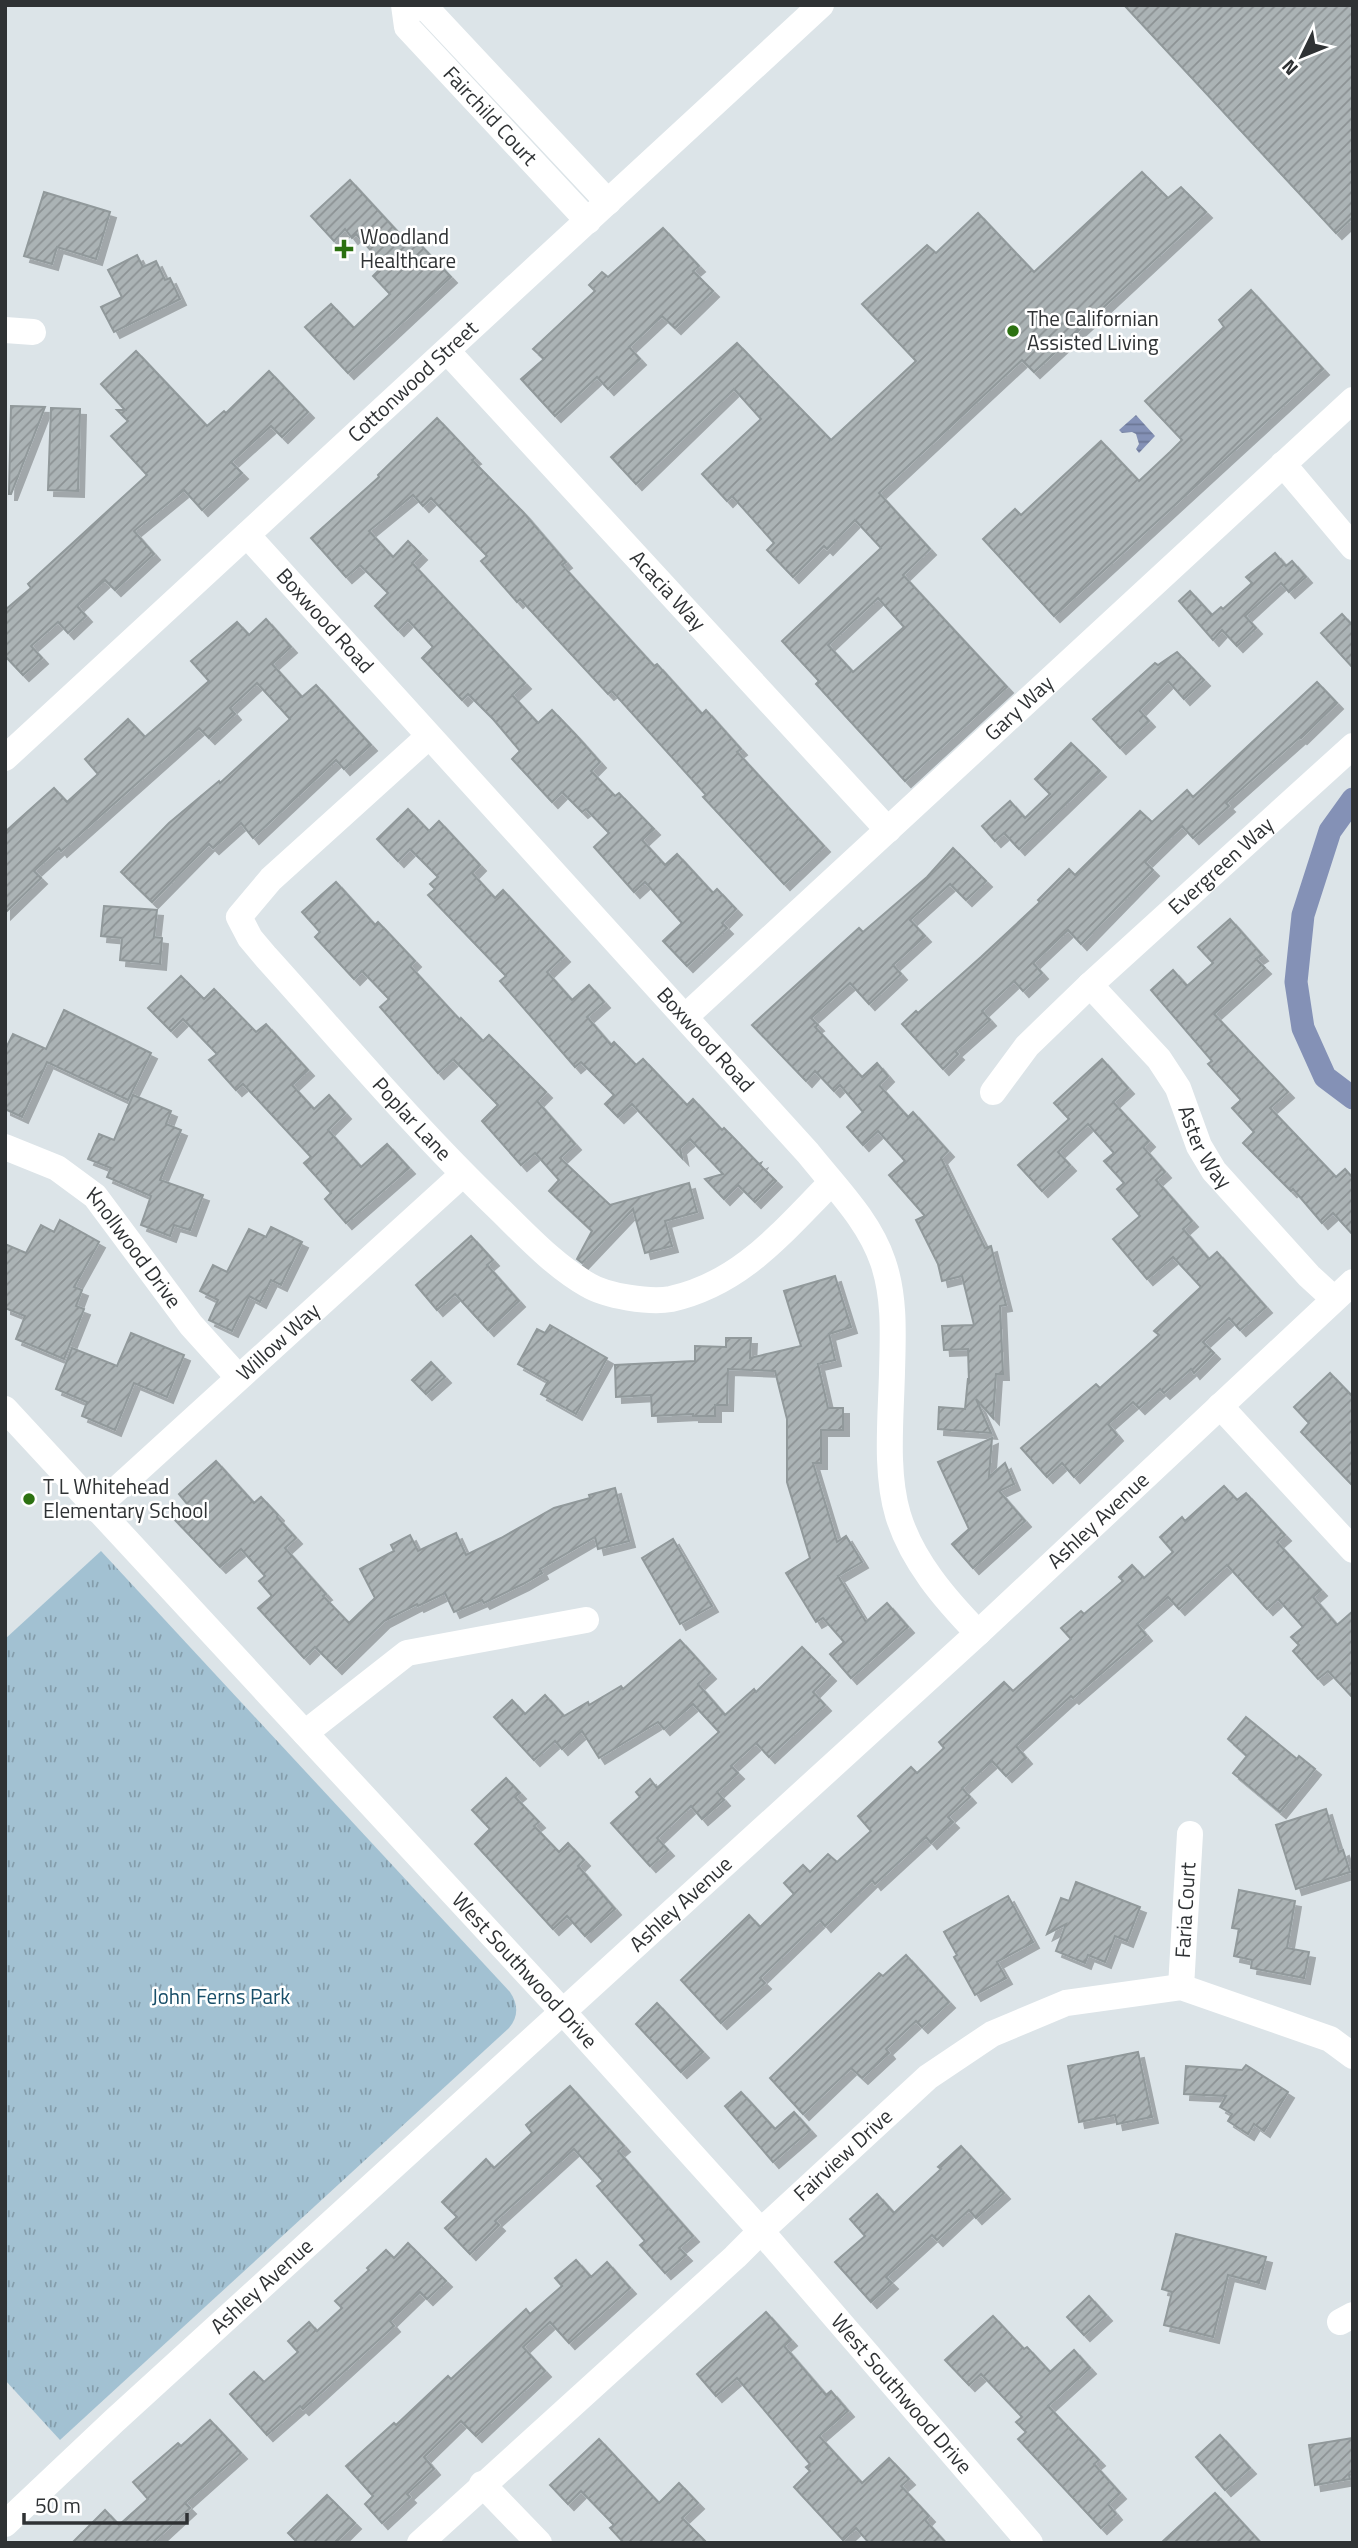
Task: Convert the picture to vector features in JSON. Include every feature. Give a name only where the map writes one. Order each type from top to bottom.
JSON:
[{"type":"street","name":"Fairchild Court","points":[[588,221],[407,27],[405,5],[427,9],[608,202]]},
{"type":"street","name":"Cottonwood Street","points":[[5,758],[821,5]]},
{"type":"street","points":[[5,330],[33,332]]},
{"type":"street","name":"Acacia Way","points":[[447,351],[888,830]]},
{"type":"street","name":"Gary Way","points":[[685,1017],[1353,400]]},
{"type":"street","points":[[1283,464],[1353,547]]},
{"type":"street","name":"Boxwood Road","points":[[247,535],[808,1153],[872,1234],[891,1291],[893,1339],[889,1454],[897,1514],[911,1548],[929,1575],[953,1608],[978,1633]]},
{"type":"street","name":"Poplar Lane","points":[[428,737],[271,878],[239,917],[250,938],[266,957],[463,1174],[558,1266],[591,1287],[625,1297],[667,1300],[701,1290],[736,1273],[831,1183]]},
{"type":"street","name":"Evergreen Way","points":[[993,1092],[1027,1046],[1090,985],[1353,746]]},
{"type":"street","name":"Aster Way","points":[[1090,985],[1159,1059],[1178,1088],[1199,1146],[1214,1171],[1309,1276],[1343,1290]]},
{"type":"street","name":"Knollwood Drive","points":[[5,1147],[57,1168],[95,1196],[191,1325],[238,1377]]},
{"type":"street","name":"Willow Way","points":[[95,1509],[463,1174]]},
{"type":"street","name":"Ashley Avenue","points":[[5,2524],[114,2421],[978,1633],[1343,1290]]},
{"type":"street","points":[[1220,1406],[1353,1550]]},
{"type":"street","name":"West Southwood Drive","points":[[5,1409],[564,2012],[761,2231],[1030,2543]]},
{"type":"street","points":[[305,1733],[407,1653],[586,1620]]},
{"type":"street","name":"Faria Court","points":[[1181,1987],[1190,1833]]},
{"type":"street","name":"Fairview Drive","points":[[420,2543],[482,2484],[735,2258],[928,2077],[992,2034],[1066,2003],[1181,1987],[1330,2039],[1353,2056]]},
{"type":"street","points":[[482,2484],[538,2543]]},
{"type":"green space","name":"John Ferns Park","points":[[101,1551],[510,1992],[516,2010],[509,2028],[60,2440],[5,2380],[5,1639]]},
{"type":"shaded area","points":[[1136,415],[1155,436],[1139,453],[1136,449],[1139,444],[1136,434],[1122,433],[1119,430]]},
{"type":"building","points":[[1124,5],[1353,5],[1353,217],[1336,233]]},
{"type":"building","points":[[1142,172],[1168,198],[1181,187],[1206,212],[1034,372],[1022,360],[879,493],[930,549],[903,575],[1007,687],[905,781],[816,684],[819,681],[782,641],[881,548],[855,520],[827,549],[824,546],[793,577],[767,550],[774,543],[732,496],[727,501],[702,474],[761,419],[734,389],[636,484],[611,457],[737,343],[831,440],[916,361],[862,304],[927,245],[936,253],[978,213],[1034,272]],"holes":[[[878,598],[904,627],[853,672],[828,645]]]},
{"type":"building","points":[[350,180],[408,243],[414,238],[451,277],[348,373],[305,327],[331,304],[354,328],[390,294],[373,276],[384,265],[356,234],[352,238],[345,229],[334,241],[311,216]]},
{"type":"building","points":[[44,192],[110,212],[96,259],[57,247],[52,264],[24,256]]},
{"type":"building","points":[[663,228],[699,266],[693,271],[713,291],[675,328],[662,316],[629,347],[640,359],[608,389],[597,377],[555,416],[521,379],[544,359],[533,349],[595,291],[589,285],[602,272],[608,277]]},
{"type":"building","points":[[137,255],[143,267],[156,261],[165,280],[170,278],[180,299],[114,332],[101,307],[122,297],[108,270]]},
{"type":"building","points":[[1251,290],[1323,369],[1054,616],[983,539],[1015,509],[1021,515],[1101,441],[1139,481],[1182,440],[1145,401],[1224,327],[1219,320]]},
{"type":"building","points":[[136,351],[207,426],[224,411],[226,413],[269,371],[308,412],[282,437],[271,426],[231,462],[242,473],[202,510],[184,490],[134,531],[154,554],[115,590],[105,580],[77,606],[86,616],[68,633],[58,622],[31,646],[42,658],[23,675],[5,656],[5,610],[31,588],[28,584],[147,475],[111,436],[128,421],[117,410],[125,410],[101,384]]},
{"type":"building","points":[[11,406],[45,407],[9,494]]},
{"type":"building","points":[[51,408],[80,409],[78,491],[48,490]]},
{"type":"building","points":[[437,418],[566,562],[562,565],[654,666],[657,664],[702,714],[706,710],[741,749],[737,752],[824,846],[784,884],[703,797],[706,795],[612,691],[608,694],[520,599],[517,602],[481,561],[487,556],[431,498],[423,506],[413,495],[369,531],[393,557],[408,541],[421,554],[412,563],[525,683],[512,695],[538,723],[552,710],[576,735],[600,762],[591,771],[615,796],[619,793],[654,829],[642,840],[665,865],[677,854],[713,893],[717,889],[736,909],[722,923],[727,928],[687,966],[663,941],[682,923],[645,882],[634,892],[594,847],[609,833],[586,809],[582,812],[562,792],[552,802],[512,759],[520,751],[493,719],[468,694],[462,700],[422,658],[433,647],[408,620],[398,630],[375,606],[388,593],[360,565],[346,577],[311,538],[379,477],[378,475]]},
{"type":"building","points":[[1275,553],[1286,566],[1292,561],[1306,577],[1289,592],[1281,583],[1245,616],[1256,628],[1237,646],[1222,630],[1213,640],[1179,601],[1190,591],[1212,615],[1221,607],[1223,609],[1252,583],[1246,577]]},
{"type":"building","points":[[1342,614],[1353,626],[1353,668],[1321,633]]},
{"type":"building","points":[[266,619],[291,647],[272,664],[302,697],[316,685],[371,745],[344,769],[336,760],[253,838],[241,823],[213,848],[209,844],[152,902],[121,872],[169,823],[219,781],[220,783],[290,719],[257,683],[230,708],[235,714],[209,738],[199,728],[61,851],[59,848],[34,871],[41,878],[5,913],[5,832],[54,788],[67,802],[98,774],[85,759],[128,719],[145,737],[209,681],[191,661],[237,622],[249,635]]},
{"type":"building","points":[[1177,652],[1204,680],[1184,699],[1168,681],[1139,710],[1149,721],[1120,748],[1093,719],[1155,663],[1158,665]]},
{"type":"building","points":[[1317,682],[1337,703],[1226,803],[1229,806],[1193,838],[1182,826],[1145,862],[1153,870],[1081,944],[1068,930],[1033,963],[1042,973],[1023,991],[1014,981],[982,1011],[990,1020],[955,1051],[958,1054],[943,1069],[902,1024],[981,957],[1040,902],[1038,900],[1069,869],[1075,875],[1140,811],[1152,822],[1187,790],[1193,797]]},
{"type":"building","points":[[1071,743],[1100,771],[1019,849],[1004,833],[995,841],[982,826],[1010,801],[1025,818],[1050,794],[1035,779]]},
{"type":"building","points":[[408,809],[429,831],[439,821],[480,865],[472,873],[495,898],[503,890],[564,956],[547,972],[572,1000],[589,985],[604,1002],[587,1017],[611,1045],[614,1042],[636,1065],[643,1059],[687,1105],[693,1099],[722,1130],[724,1128],[759,1164],[761,1163],[776,1181],[755,1202],[738,1185],[724,1199],[705,1179],[723,1174],[690,1139],[680,1148],[682,1158],[632,1104],[618,1117],[605,1104],[614,1095],[581,1062],[575,1067],[500,981],[506,976],[428,895],[435,889],[430,884],[438,877],[410,849],[398,861],[377,839]]},
{"type":"building","points":[[953,848],[986,881],[966,900],[950,884],[910,920],[925,936],[893,965],[901,974],[869,1004],[850,983],[811,1018],[818,1025],[815,1027],[862,1077],[877,1063],[888,1076],[879,1085],[908,1117],[913,1112],[948,1151],[941,1158],[985,1248],[991,1246],[1006,1305],[1000,1306],[1003,1374],[996,1374],[993,1418],[976,1399],[991,1433],[938,1429],[939,1407],[965,1409],[968,1378],[969,1382],[968,1349],[944,1350],[942,1326],[974,1325],[962,1276],[942,1281],[938,1264],[916,1220],[925,1216],[889,1175],[905,1161],[878,1131],[863,1145],[847,1127],[863,1112],[840,1085],[834,1091],[815,1071],[806,1081],[752,1025],[859,928],[863,932],[927,877]]},
{"type":"building","points":[[336,882],[375,925],[378,922],[415,961],[410,966],[460,1020],[461,1018],[483,1041],[489,1035],[546,1092],[537,1101],[575,1144],[560,1158],[610,1205],[689,1183],[697,1212],[665,1221],[672,1246],[645,1253],[633,1209],[582,1263],[577,1259],[592,1231],[549,1191],[559,1180],[535,1153],[521,1165],[482,1121],[498,1105],[453,1059],[438,1073],[380,1007],[389,999],[362,971],[354,979],[315,937],[320,932],[302,912]]},
{"type":"building","points":[[104,906],[157,910],[154,937],[162,938],[160,964],[120,960],[122,938],[101,936]]},
{"type":"building","points":[[1230,919],[1262,955],[1256,959],[1265,968],[1214,1014],[1288,1092],[1270,1108],[1336,1177],[1345,1169],[1353,1178],[1353,1235],[1333,1213],[1322,1223],[1293,1189],[1291,1191],[1243,1143],[1254,1132],[1232,1108],[1241,1100],[1208,1064],[1212,1061],[1151,990],[1173,970],[1187,986],[1213,963],[1198,947]]},
{"type":"building","points":[[181,976],[204,999],[214,989],[256,1032],[266,1024],[308,1070],[292,1085],[314,1109],[329,1095],[345,1113],[328,1130],[361,1167],[387,1144],[409,1168],[346,1223],[325,1199],[331,1193],[304,1163],[311,1157],[243,1084],[236,1090],[209,1060],[217,1054],[183,1019],[171,1031],[148,1008]]},
{"type":"building","points":[[64,1010],[151,1053],[128,1100],[47,1062],[22,1117],[5,1109],[5,1050],[13,1034],[46,1049]]},
{"type":"building","points":[[1102,1059],[1128,1088],[1113,1102],[1149,1141],[1143,1147],[1165,1172],[1156,1180],[1192,1221],[1183,1229],[1209,1259],[1217,1252],[1266,1307],[1240,1330],[1229,1318],[1203,1342],[1214,1353],[1194,1373],[1191,1369],[1164,1393],[1160,1389],[1139,1408],[1133,1402],[1108,1424],[1117,1435],[1074,1477],[1062,1463],[1047,1477],[1021,1448],[1096,1384],[1100,1388],[1159,1335],[1154,1331],[1201,1287],[1173,1257],[1147,1279],[1113,1239],[1140,1216],[1117,1189],[1124,1183],[1104,1161],[1114,1153],[1088,1124],[1058,1152],[1070,1165],[1042,1191],[1018,1165],[1069,1119],[1054,1103]]},
{"type":"building","points":[[133,1095],[171,1111],[166,1124],[181,1130],[160,1180],[203,1195],[190,1230],[174,1225],[170,1236],[141,1225],[151,1196],[107,1177],[111,1168],[88,1159],[99,1134],[114,1140]]},
{"type":"building","points":[[60,1220],[99,1242],[74,1287],[82,1290],[76,1306],[84,1309],[64,1359],[16,1339],[25,1316],[5,1308],[5,1244],[26,1253],[41,1225],[54,1232]]},
{"type":"building","points":[[271,1227],[302,1242],[281,1285],[271,1280],[260,1302],[249,1296],[232,1331],[209,1320],[218,1300],[200,1291],[213,1265],[227,1272],[249,1229],[266,1237]]},
{"type":"building","points":[[471,1236],[493,1260],[487,1265],[519,1301],[488,1330],[455,1294],[437,1310],[416,1285]]},
{"type":"building","points":[[835,1276],[851,1327],[829,1334],[835,1360],[818,1364],[828,1408],[843,1408],[843,1430],[821,1430],[821,1463],[813,1463],[837,1542],[846,1536],[862,1562],[838,1576],[866,1622],[887,1603],[908,1627],[851,1678],[830,1654],[844,1642],[823,1618],[816,1622],[786,1573],[810,1558],[787,1482],[787,1419],[775,1371],[728,1369],[727,1405],[715,1405],[715,1416],[652,1416],[651,1395],[616,1397],[615,1365],[695,1361],[695,1346],[726,1347],[726,1338],[751,1338],[750,1358],[801,1346],[784,1291]]},
{"type":"building","points":[[550,1325],[607,1358],[576,1414],[541,1394],[548,1381],[518,1364],[537,1329],[545,1333]]},
{"type":"building","points":[[131,1333],[184,1355],[167,1397],[134,1383],[115,1430],[82,1416],[87,1402],[56,1389],[72,1348],[117,1366]]},
{"type":"building","points":[[431,1362],[445,1377],[426,1394],[412,1380]]},
{"type":"building","points":[[1330,1373],[1353,1397],[1353,1486],[1301,1432],[1309,1423],[1294,1407]]},
{"type":"building","points":[[992,1438],[989,1477],[1005,1463],[1014,1484],[999,1491],[1025,1521],[973,1568],[952,1544],[969,1529],[938,1462]]},
{"type":"building","points":[[216,1461],[254,1503],[261,1497],[278,1515],[296,1538],[285,1548],[326,1594],[323,1596],[349,1623],[375,1598],[360,1569],[394,1551],[391,1545],[410,1535],[418,1551],[456,1533],[466,1555],[554,1508],[615,1488],[629,1541],[598,1549],[595,1537],[540,1569],[542,1573],[523,1584],[484,1603],[482,1600],[454,1612],[445,1593],[418,1606],[417,1604],[384,1621],[336,1668],[315,1647],[304,1658],[258,1608],[272,1596],[259,1581],[265,1576],[241,1549],[220,1567],[173,1518],[188,1505],[179,1494]]},
{"type":"building","points":[[1224,1486],[1237,1500],[1246,1493],[1285,1535],[1277,1542],[1321,1590],[1313,1597],[1337,1625],[1353,1611],[1353,1698],[1328,1671],[1318,1679],[1293,1651],[1299,1645],[1291,1637],[1303,1627],[1278,1599],[1267,1609],[1227,1565],[1179,1609],[1168,1597],[1137,1624],[1146,1635],[1073,1698],[1071,1696],[1016,1746],[1026,1758],[1006,1776],[992,1761],[962,1788],[970,1797],[948,1817],[953,1822],[931,1843],[926,1837],[875,1884],[872,1880],[825,1926],[820,1920],[760,1978],[765,1983],[721,2023],[681,1980],[749,1915],[760,1927],[794,1894],[784,1883],[803,1865],[810,1872],[828,1854],[837,1862],[871,1831],[858,1816],[911,1767],[917,1773],[944,1748],[939,1742],[1004,1682],[1013,1691],[1071,1639],[1061,1628],[1081,1611],[1084,1614],[1123,1581],[1119,1577],[1132,1565],[1144,1578],[1173,1552],[1160,1537],[1182,1517],[1185,1521]]},
{"type":"building","points":[[673,1539],[712,1606],[680,1624],[642,1558]]},
{"type":"building","points":[[680,1640],[710,1673],[698,1684],[725,1715],[754,1689],[756,1692],[802,1647],[830,1675],[813,1692],[825,1705],[769,1757],[756,1743],[731,1766],[738,1773],[717,1792],[724,1800],[702,1819],[691,1806],[657,1838],[668,1850],[650,1866],[611,1823],[640,1797],[636,1792],[650,1779],[657,1788],[719,1732],[693,1704],[664,1729],[658,1722],[599,1758],[582,1731],[562,1749],[555,1741],[534,1760],[494,1717],[512,1700],[525,1714],[545,1695],[564,1716],[621,1686],[623,1689]]},
{"type":"building","points":[[1246,1717],[1297,1759],[1299,1756],[1315,1769],[1280,1812],[1233,1773],[1247,1756],[1228,1739]]},
{"type":"building","points":[[506,1778],[520,1793],[515,1797],[539,1822],[534,1826],[559,1852],[568,1843],[584,1860],[578,1866],[615,1909],[585,1936],[567,1916],[553,1929],[475,1844],[490,1829],[472,1810]]},
{"type":"building","points":[[1326,1809],[1339,1852],[1343,1850],[1350,1872],[1296,1889],[1276,1825]]},
{"type":"building","points":[[1076,1882],[1140,1907],[1127,1941],[1115,1936],[1105,1962],[1088,1955],[1085,1963],[1056,1951],[1066,1924],[1047,1934],[1061,1898],[1069,1901]]},
{"type":"building","points":[[1239,1890],[1295,1901],[1287,1948],[1309,1952],[1304,1978],[1251,1968],[1252,1960],[1234,1956],[1239,1929],[1232,1928]]},
{"type":"building","points":[[1008,1896],[1033,1942],[997,1962],[1006,1978],[975,1995],[944,1932]]},
{"type":"building","points":[[906,1955],[949,2002],[922,2027],[916,2021],[886,2049],[889,2053],[862,2078],[851,2068],[803,2114],[770,2078],[879,1973],[883,1976]]},
{"type":"building","points":[[657,2003],[703,2052],[681,2072],[636,2024]]},
{"type":"building","points":[[1138,2052],[1152,2117],[1117,2124],[1115,2115],[1079,2122],[1068,2066]]},
{"type":"building","points":[[1246,2065],[1288,2092],[1264,2131],[1254,2124],[1248,2134],[1228,2121],[1232,2114],[1220,2107],[1226,2096],[1184,2094],[1186,2066],[1242,2070]]},
{"type":"building","points":[[570,2086],[624,2146],[618,2151],[693,2236],[679,2248],[686,2255],[665,2273],[640,2245],[645,2241],[597,2186],[603,2181],[574,2149],[495,2221],[499,2225],[470,2254],[445,2228],[457,2217],[442,2202],[486,2159],[494,2168],[532,2133],[526,2125]]},
{"type":"building","points":[[741,2092],[775,2129],[794,2112],[810,2130],[773,2162],[725,2106]]},
{"type":"building","points":[[961,2146],[1004,2193],[976,2218],[969,2210],[937,2240],[932,2235],[886,2277],[892,2283],[871,2302],[835,2262],[865,2236],[850,2219],[877,2194],[894,2213],[941,2169],[938,2167]]},
{"type":"building","points":[[1176,2234],[1266,2257],[1259,2283],[1228,2275],[1213,2337],[1164,2325],[1172,2292],[1162,2289]]},
{"type":"building","points":[[408,2243],[446,2281],[427,2299],[420,2292],[390,2321],[394,2326],[303,2409],[300,2406],[267,2435],[230,2394],[254,2372],[264,2382],[298,2352],[288,2341],[309,2322],[317,2331],[342,2308],[335,2301],[369,2270],[367,2268],[386,2250],[394,2258]]},
{"type":"building","points":[[576,2260],[591,2277],[607,2262],[630,2288],[569,2343],[550,2322],[523,2347],[545,2371],[476,2436],[461,2421],[424,2457],[434,2469],[407,2494],[410,2497],[382,2523],[365,2504],[373,2496],[346,2466],[394,2423],[396,2425],[448,2376],[451,2379],[526,2309],[530,2314],[562,2286],[555,2278]]},
{"type":"building","points":[[1089,2296],[1106,2315],[1084,2335],[1067,2317]]},
{"type":"building","points":[[766,2312],[791,2340],[784,2346],[826,2395],[831,2391],[848,2411],[819,2436],[862,2483],[889,2458],[909,2479],[901,2486],[929,2516],[925,2520],[946,2543],[869,2543],[856,2528],[843,2540],[794,2487],[810,2471],[806,2467],[810,2464],[737,2378],[716,2396],[697,2374]]},
{"type":"building","points":[[993,2316],[1050,2372],[1074,2350],[1090,2368],[1048,2406],[1099,2460],[1094,2464],[1120,2493],[1108,2504],[1116,2514],[1101,2528],[1018,2439],[1026,2432],[1016,2422],[1022,2417],[981,2374],[969,2385],[945,2360]]},
{"type":"building","points":[[210,2420],[241,2453],[185,2503],[190,2508],[152,2543],[72,2543],[105,2510],[119,2525],[148,2499],[133,2482],[178,2443],[181,2446]]},
{"type":"building","points":[[1220,2435],[1250,2468],[1225,2490],[1196,2457]]},
{"type":"building","points":[[1353,2438],[1353,2474],[1349,2475],[1350,2479],[1315,2485],[1309,2445]]},
{"type":"building","points":[[599,2439],[659,2503],[679,2483],[698,2503],[682,2518],[707,2543],[624,2543],[610,2528],[614,2525],[581,2491],[568,2504],[550,2485]]},
{"type":"building","points":[[1215,2493],[1261,2543],[1161,2543]]},
{"type":"building","points":[[327,2495],[355,2523],[335,2543],[298,2543],[288,2533]]},
{"type":"waterway","points":[[1353,799],[1330,831],[1303,915],[1296,982],[1303,1028],[1325,1077],[1353,1098]]},
{"type":"place","name":"Woodland Healthcare","points":[[344,249]]},
{"type":"place","name":"The Californian Assisted Living","points":[[1013,331]]},
{"type":"place","name":"T L Whitehead Elementary School","points":[[29,1499]]}]
